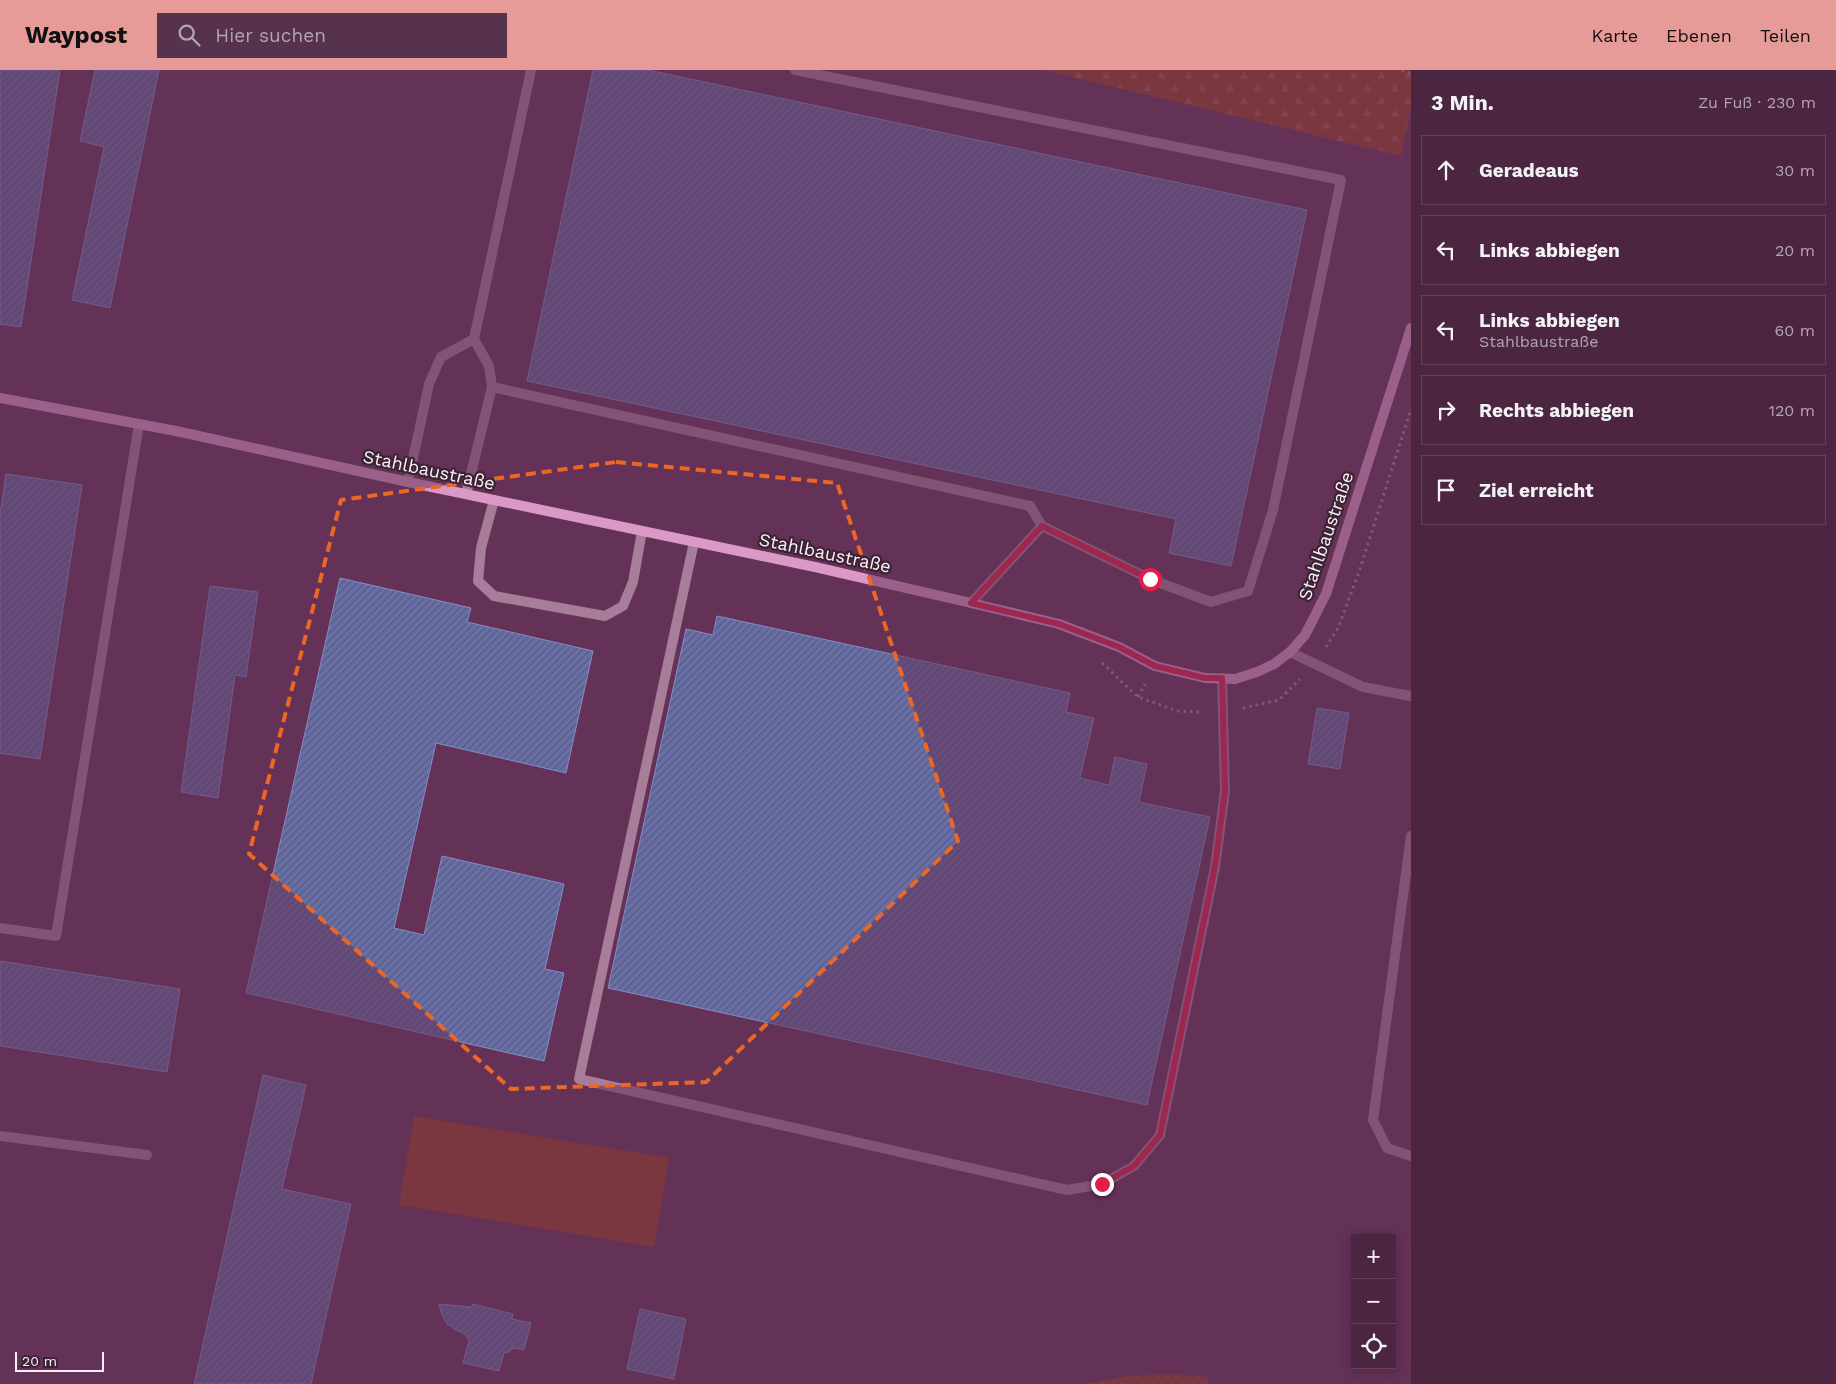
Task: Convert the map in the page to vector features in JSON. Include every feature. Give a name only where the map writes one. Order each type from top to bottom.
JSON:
[{"type":"street","name":"Stahlbaustraße","points":[[0,398],[176,431],[408,482],[815,567],[1059,624],[1119,647],[1155,666],[1205,678],[1235,678],[1257,672],[1274,664],[1290,652],[1305,635],[1326,594],[1411,328]]},
{"type":"lane","points":[[466,494],[492,387],[489,366],[474,340],[531,70]]},
{"type":"lane","points":[[492,387],[1030,506],[1042,526],[1150,579],[1211,602],[1248,591],[1273,510],[1341,180],[795,70]]},
{"type":"lane","points":[[408,482],[429,384],[441,358],[474,340]]},
{"type":"lane","points":[[0,928],[56,936],[140,424]]},
{"type":"lane","points":[[494,500],[481,548],[478,581],[494,596],[605,616],[623,606],[633,582],[642,531]]},
{"type":"lane","points":[[971,603],[1042,526]]},
{"type":"lane","points":[[694,542],[579,1079],[1067,1190],[1102,1184],[1134,1166],[1160,1135],[1215,866],[1225,791],[1222,678]]},
{"type":"lane","points":[[1290,652],[1363,687],[1411,696]]},
{"type":"lane","points":[[1411,836],[1373,1120],[1387,1148],[1411,1156]]},
{"type":"lane","points":[[0,1136],[147,1155]]},
{"type":"path","points":[[1402,70],[1411,74]]},
{"type":"highlighted area","points":[[616,462],[837,483],[958,841],[706,1082],[511,1089],[249,854],[341,500]]},
{"type":"green space","points":[[1043,70],[1411,70],[1411,110],[1401,156]]},
{"type":"green space","points":[[414,1116],[669,1158],[654,1247],[399,1205]]},
{"type":"green space","points":[[1170,1374],[1207,1377],[1209,1384],[1084,1384],[1132,1376]]},
{"type":"building","points":[[0,70],[60,70],[21,327],[0,324]]},
{"type":"building","points":[[95,70],[159,70],[110,308],[72,300],[104,147],[80,141]]},
{"type":"building","points":[[593,70],[648,70],[1307,210],[1231,566],[1169,553],[1176,519],[527,381]]},
{"type":"building","points":[[6,474],[82,485],[40,759],[0,753],[0,514]]},
{"type":"building","points":[[340,578],[471,608],[467,622],[593,651],[566,773],[436,743],[394,928],[424,935],[442,856],[564,884],[545,969],[564,973],[544,1061],[246,993]]},
{"type":"building","points":[[210,586],[258,592],[246,677],[235,675],[218,798],[181,792]]},
{"type":"building","points":[[717,616],[1070,693],[1066,712],[1094,718],[1080,778],[1109,785],[1115,757],[1147,764],[1139,802],[1210,817],[1147,1105],[608,988],[686,629],[713,635]]},
{"type":"building","points":[[1317,708],[1349,713],[1340,769],[1308,764]]},
{"type":"building","points":[[0,961],[180,989],[167,1072],[0,1046]]},
{"type":"building","points":[[263,1075],[306,1085],[282,1189],[351,1204],[311,1384],[194,1384]]},
{"type":"building","points":[[439,1304],[472,1307],[473,1304],[513,1314],[512,1319],[531,1323],[524,1350],[513,1348],[509,1352],[504,1353],[499,1371],[463,1363],[469,1340],[465,1334],[447,1324]]},
{"type":"building","points":[[640,1309],[686,1319],[674,1379],[627,1369]]},
{"type":"route","points":[[1102,1184],[1134,1166],[1160,1135],[1215,866],[1225,791],[1222,678],[1205,678],[1155,666],[1119,647],[1059,624],[971,603],[1042,526],[1150,579]]}]
